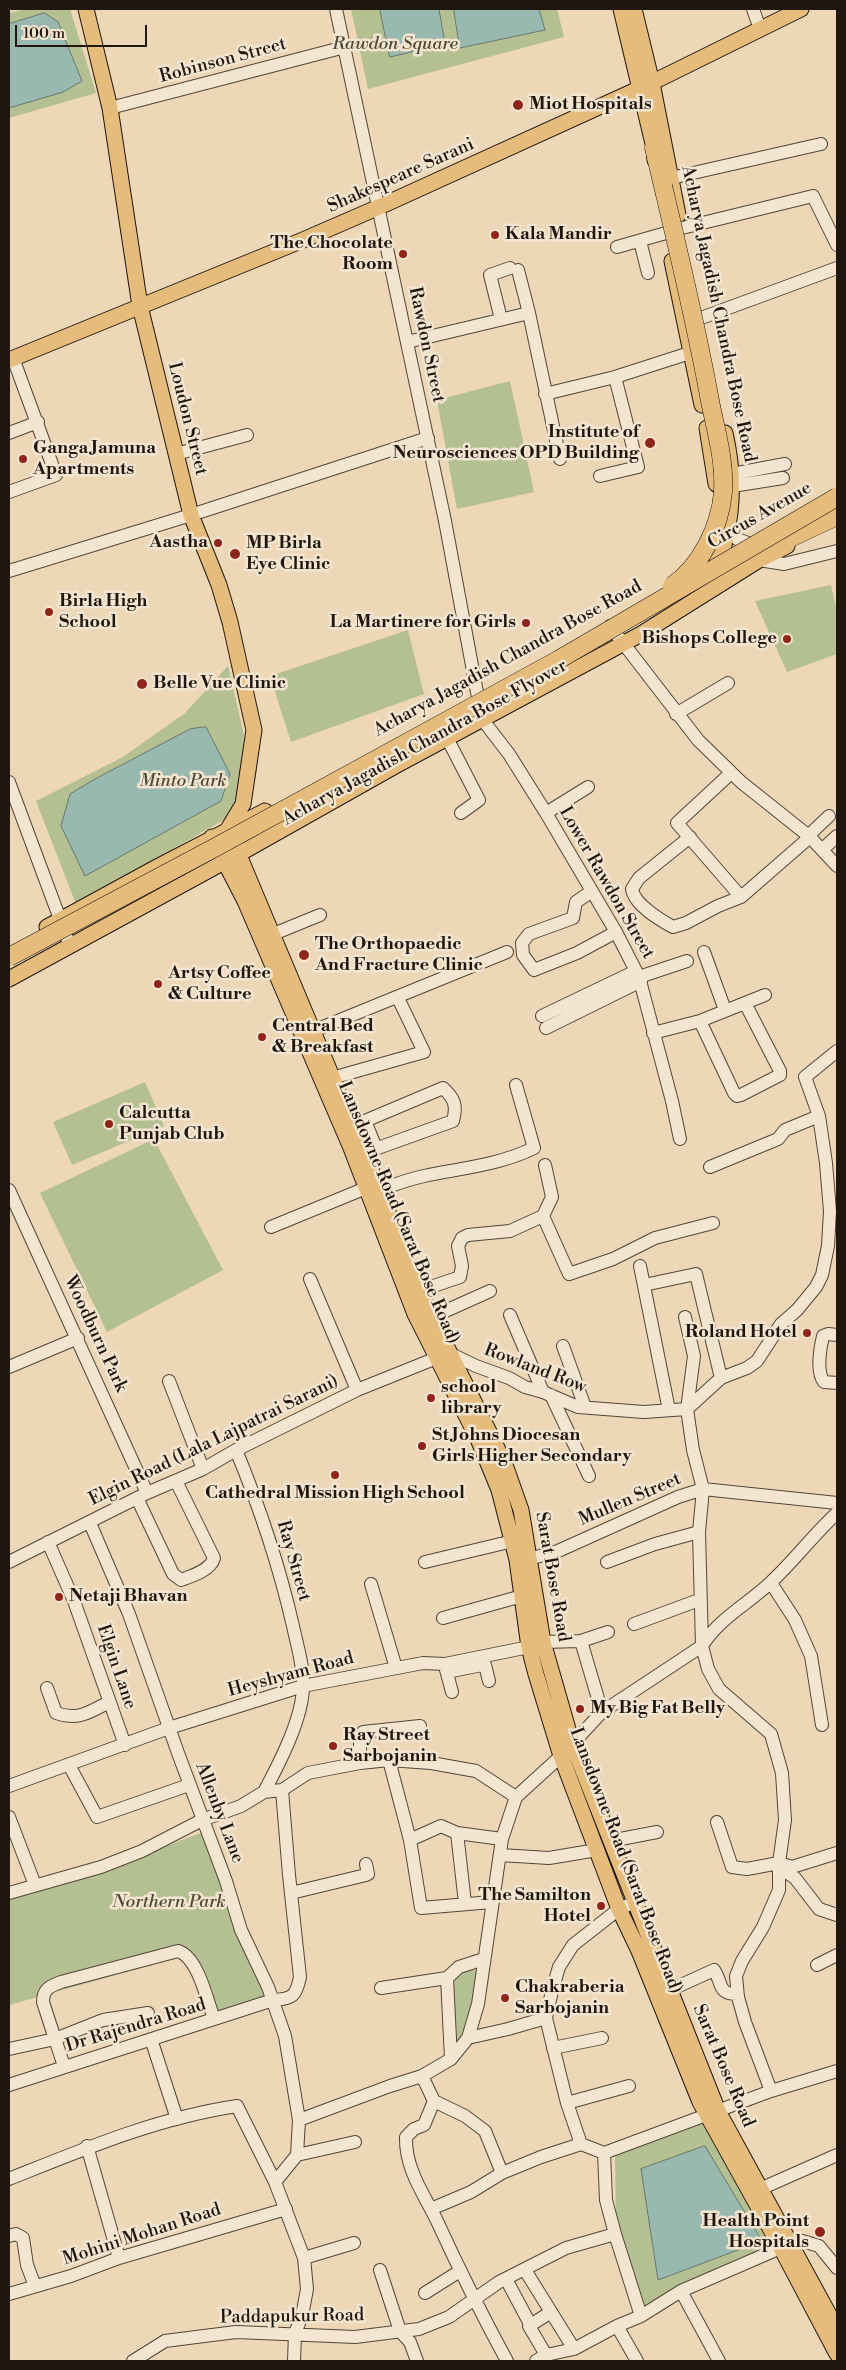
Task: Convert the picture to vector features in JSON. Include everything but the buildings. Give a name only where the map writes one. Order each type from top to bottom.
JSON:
[{"type":"highway","points":[[591,640],[676,584],[696,562],[715,526],[722,492],[723,470],[704,367],[667,182],[654,148]]},
{"type":"highway","name":"Acharya Jagadish Chandra Bose Flyover","points":[[9,957],[216,847],[591,640],[837,497]]},
{"type":"highway","points":[[765,554],[837,516]]},
{"type":"highway","name":"Acharya Jagadish Chandra Bose Flyover","points":[[9,971],[557,671],[765,554]]},
{"type":"main road","name":"Loudon Street","points":[[86,9],[110,108],[140,306],[191,515],[219,585],[230,622],[254,730],[243,804],[228,829]]},
{"type":"main road","name":"Acharya Jagadish Chandra Bose Road","points":[[621,9],[646,86],[667,182],[682,228],[729,449],[732,480],[728,528],[723,552],[718,561]]},
{"type":"main road","name":"Acharya Jagadish Chandra Bose Road","points":[[9,948],[228,829],[264,812],[477,699],[626,617],[702,572],[715,497],[716,479],[708,432],[657,191],[654,148],[634,9]]},
{"type":"main road","name":"Shakespeare Sarani","points":[[11,359],[379,206],[646,86],[801,9]]},
{"type":"main road","name":"Circus Avenue","points":[[702,572],[748,543],[837,493]]},
{"type":"main road","name":"Acharya Jagadish Chandra Bose Flyover","points":[[765,554],[837,510]]},
{"type":"main road","points":[[9,979],[447,738],[642,634],[715,589],[765,554],[837,522]]},
{"type":"main road","points":[[718,561],[731,578]]},
{"type":"main road","points":[[702,572],[715,589]]},
{"type":"main road","name":"Sarat Bose Road","points":[[228,829],[231,858],[271,935],[332,1078],[359,1123],[370,1150],[373,1189],[432,1317],[443,1355],[504,1462],[522,1510],[529,1560],[536,1645],[610,1841],[670,1990],[713,2113],[760,2189],[786,2245],[837,2329]]},
{"type":"main road","name":"Lansdowne Road (Sarat Bose Road)","points":[[212,838],[231,858],[245,901],[373,1189],[415,1314],[443,1355],[499,1490],[513,1541],[522,1596],[536,1645],[562,1756],[619,1909],[639,1951],[700,2102],[713,2113],[786,2245],[837,2354]]},
{"type":"street","name":"Rawdon Street","points":[[336,9],[452,553],[482,719]]},
{"type":"street","points":[[753,9],[760,29]]},
{"type":"street","name":"Robinson Street","points":[[110,108],[345,47]]},
{"type":"street","points":[[667,182],[821,144]]},
{"type":"street","points":[[682,228],[813,196],[837,245]]},
{"type":"street","points":[[617,247],[666,233]]},
{"type":"street","points":[[640,241],[648,273]]},
{"type":"street","points":[[701,318],[837,268]]},
{"type":"street","points":[[500,319],[490,275],[514,269],[529,313],[560,459]]},
{"type":"street","points":[[407,342],[529,313]]},
{"type":"street","points":[[545,394],[615,377],[707,348]]},
{"type":"street","points":[[9,492],[56,475],[38,422],[11,359]]},
{"type":"street","points":[[600,476],[638,467],[615,377]]},
{"type":"street","points":[[9,433],[38,422]]},
{"type":"street","points":[[176,454],[247,435]]},
{"type":"street","points":[[9,571],[191,515],[428,438]]},
{"type":"street","points":[[732,480],[785,464]]},
{"type":"street","points":[[732,480],[783,478]]},
{"type":"street","points":[[728,528],[737,538],[784,564],[837,551]]},
{"type":"street","points":[[610,626],[676,714],[698,740],[731,773],[823,849],[837,866]]},
{"type":"street","points":[[676,714],[728,684]]},
{"type":"street","name":"Lower Rawdon Street","points":[[482,719],[509,754],[546,814],[616,932],[639,976],[680,1138]]},
{"type":"street","points":[[447,738],[479,800],[460,813]]},
{"type":"street","points":[[731,773],[677,823],[741,897]]},
{"type":"street","points":[[9,782],[12,804],[70,946]]},
{"type":"street","points":[[546,814],[588,787]]},
{"type":"street","points":[[690,838],[634,883],[632,893],[656,917],[677,927],[741,897],[809,837],[829,816]]},
{"type":"street","points":[[823,849],[837,836]]},
{"type":"street","points":[[592,891],[576,902],[573,918],[529,934],[522,943],[523,955],[528,964],[534,970],[576,953],[616,932]]},
{"type":"street","points":[[271,935],[320,915]]},
{"type":"street","points":[[313,1031],[507,952]]},
{"type":"street","points":[[704,952],[725,1010]]},
{"type":"street","points":[[544,1022],[639,976],[687,961]]},
{"type":"street","points":[[653,1033],[700,1021],[765,995]]},
{"type":"street","points":[[332,1078],[424,1052],[398,998]]},
{"type":"street","points":[[700,1021],[734,1093],[737,1096],[741,1095],[780,1075],[780,1071],[745,1002]]},
{"type":"street","points":[[687,1409],[721,1378],[747,1368],[757,1361],[781,1324],[803,1303],[816,1287],[822,1275],[828,1246],[830,1211],[826,1163],[819,1116],[805,1078],[837,1051]]},
{"type":"street","points":[[271,1227],[373,1189],[423,1176],[486,1165],[516,1156],[534,1148],[516,1085]]},
{"type":"street","points":[[359,1123],[443,1088],[453,1097],[456,1108],[453,1121],[370,1150]]},
{"type":"street","points":[[710,1167],[778,1140],[785,1130],[819,1116]]},
{"type":"street","points":[[419,1291],[460,1277],[462,1266],[458,1246],[460,1241],[468,1235],[510,1231],[543,1216],[552,1198],[545,1165]]},
{"type":"street","name":"Woodburn Park","points":[[9,1190],[78,1338],[173,1574],[181,1580],[208,1568],[213,1564],[214,1558],[176,1481]]},
{"type":"street","points":[[543,1216],[569,1274],[613,1259],[655,1238],[713,1222]]},
{"type":"street","points":[[640,1266],[669,1410]]},
{"type":"street","points":[[644,1285],[696,1274],[721,1378]]},
{"type":"street","points":[[310,1279],[356,1390]]},
{"type":"street","points":[[432,1317],[490,1291]]},
{"type":"street","points":[[510,1315],[589,1476]]},
{"type":"street","points":[[685,1317],[694,1356],[687,1409],[693,1450],[703,1489],[699,1532],[702,1646],[708,1669],[720,1689],[771,1734],[782,1773],[785,1820],[779,1865],[779,1890],[763,1928],[742,1961],[736,1976],[737,1994],[745,2022],[771,2091]]},
{"type":"street","points":[[837,1335],[828,1334],[823,1336],[820,1368],[820,1375],[824,1382],[837,1383]]},
{"type":"street","points":[[9,1367],[78,1338]]},
{"type":"street","points":[[563,1346],[585,1407]]},
{"type":"street","name":"Elgin Road (Lala Lajpatrai Sarani)","points":[[9,1562],[142,1496],[203,1469],[236,1450],[356,1390],[443,1355]]},
{"type":"street","name":"Rowland Row","points":[[443,1355],[509,1378],[526,1387],[547,1393],[578,1407],[644,1412],[687,1409]]},
{"type":"street","points":[[169,1381],[203,1469]]},
{"type":"street","name":"Ray Street","points":[[236,1450],[259,1506],[277,1561],[297,1645],[303,1686]]},
{"type":"street","name":"Mullen Street","points":[[529,1560],[558,1551],[678,1497],[703,1489],[837,1504]]},
{"type":"street","points":[[300,2120],[422,2076],[451,2059],[468,2038],[478,2004],[502,1839],[516,1797],[562,1756],[602,1712],[702,1646],[710,1633],[718,1625],[771,1583],[815,1533],[837,1513]]},
{"type":"street","name":"Allenby Lane","points":[[90,1523],[129,1614],[202,1820],[226,1880],[241,1930],[273,2000],[285,2036],[300,2120],[297,2155]]},
{"type":"street","points":[[608,1562],[655,1544],[699,1532]]},
{"type":"street","points":[[425,1562],[513,1541]]},
{"type":"street","name":"Elgin Lane","points":[[48,1542],[74,1601],[125,1745]]},
{"type":"street","points":[[771,1583],[795,1620],[811,1656],[822,1725]]},
{"type":"street","points":[[371,1584],[396,1668]]},
{"type":"street","points":[[444,1618],[522,1596]]},
{"type":"street","points":[[634,1624],[700,1600]]},
{"type":"street","name":"Heyshyam Road","points":[[9,1786],[169,1728],[303,1686],[423,1663],[446,1668],[481,1661],[536,1645],[581,1641],[608,1632]]},
{"type":"street","points":[[581,1641],[602,1712]]},
{"type":"street","points":[[481,1661],[485,1665],[489,1681]]},
{"type":"street","points":[[446,1668],[452,1692]]},
{"type":"street","points":[[264,1792],[281,1758],[294,1725],[303,1686]]},
{"type":"street","points":[[47,1688],[56,1713],[68,1717],[90,1712],[109,1702]]},
{"type":"street","points":[[360,1763],[360,1738],[363,1732],[420,1726]]},
{"type":"street","points":[[9,1893],[101,1867],[142,1851],[202,1820],[240,1806],[264,1792],[282,1790],[308,1773],[360,1763],[389,1760],[431,1763],[476,1771],[516,1797]]},
{"type":"street","points":[[389,1760],[410,1840],[421,1908],[492,1902]]},
{"type":"street","points":[[69,1765],[97,1817],[190,1785]]},
{"type":"street","points":[[282,1790],[291,1893],[366,1875],[368,1874],[366,1864]]},
{"type":"street","points":[[9,1817],[35,1885]]},
{"type":"street","points":[[716,1822],[732,1867],[747,1869],[779,1865],[792,1867],[837,1853]]},
{"type":"street","points":[[410,1840],[441,1826],[457,1833],[502,1839]]},
{"type":"street","points":[[610,1841],[657,1832]]},
{"type":"street","points":[[457,1833],[465,1903]]},
{"type":"street","points":[[500,1856],[549,1858],[596,1850]]},
{"type":"street","points":[[779,1865],[795,1878],[819,1909],[837,1915]]},
{"type":"street","name":"Dr Rajendra Road","points":[[9,2085],[273,2000],[287,1999],[297,1992],[300,1977],[291,1893]]},
{"type":"street","points":[[581,2144],[567,2103],[546,2018],[556,1975],[565,1956],[573,1945],[619,1909],[635,1902]]},
{"type":"street","points":[[64,2066],[43,2002],[43,1995],[49,1986],[171,1951],[184,1953],[194,1963],[214,2020]]},
{"type":"street","points":[[817,1965],[837,1955]]},
{"type":"street","points":[[382,1988],[447,1978],[459,1967],[484,1959]]},
{"type":"street","points":[[670,1990],[714,1970],[722,1990],[726,1993],[737,1994]]},
{"type":"street","points":[[447,1978],[451,2059]]},
{"type":"street","points":[[9,2049],[55,2039],[102,2020],[148,2013]]},
{"type":"street","points":[[468,2038],[546,2018]]},
{"type":"street","points":[[553,2048],[602,2038]]},
{"type":"street","points":[[151,2039],[177,2119]]},
{"type":"street","points":[[431,2209],[471,2192],[502,2173],[541,2157],[581,2144],[604,2153],[771,2091],[837,2070]]},
{"type":"street","points":[[422,2076],[434,2101],[465,2116],[485,2131],[502,2173]]},
{"type":"street","points":[[567,2103],[629,2086]]},
{"type":"street","points":[[434,2101],[424,2125],[414,2129],[406,2137],[413,2174],[474,2301],[507,2361]]},
{"type":"street","points":[[9,2179],[87,2146],[205,2111],[237,2106],[275,2182],[304,2258],[307,2289],[302,2316],[295,2333],[294,2361]]},
{"type":"street","points":[[275,2182],[297,2155],[355,2142]]},
{"type":"street","points":[[87,2146],[119,2258]]},
{"type":"street","points":[[604,2153],[606,2200],[641,2316]]},
{"type":"street","points":[[760,2189],[837,2155]]},
{"type":"street","name":"Mohini Mohan Road","points":[[9,2294],[71,2276],[119,2258],[286,2210]]},
{"type":"street","points":[[9,2236],[16,2234],[23,2238],[27,2265],[35,2286]]},
{"type":"street","name":"Paddapukur Road","points":[[132,2361],[156,2356],[168,2340],[236,2332],[355,2336],[419,2329],[450,2317],[506,2279],[566,2248],[615,2234]]},
{"type":"street","points":[[506,2279],[530,2324],[530,2330],[541,2358],[574,2349],[617,2326],[641,2316],[681,2291],[800,2240],[819,2246],[837,2268]]},
{"type":"street","points":[[304,2258],[354,2243]]},
{"type":"street","points":[[380,2270],[400,2331],[410,2342],[417,2361]]},
{"type":"street","points":[[525,2270],[574,2349]]},
{"type":"street","points":[[425,2293],[460,2271]]},
{"type":"street","points":[[681,2291],[719,2361]]},
{"type":"street","points":[[530,2324],[551,2312]]},
{"type":"street","points":[[617,2326],[637,2361]]},
{"type":"green space","points":[[26,9],[70,9],[96,93],[9,118],[9,13]]},
{"type":"green space","name":"Rawdon Square","points":[[351,9],[557,9],[564,37],[368,89]]},
{"type":"green space","points":[[510,381],[534,492],[457,509],[437,400]]},
{"type":"green space","points":[[831,585],[837,611],[837,654],[787,672],[755,601]]},
{"type":"green space","points":[[408,630],[424,694],[291,742],[270,676]]},
{"type":"green space","name":"Minto Park","points":[[228,666],[244,735],[236,813],[76,904],[36,801],[123,757],[185,713]]},
{"type":"green space","name":"Calcutta Punjab Club","points":[[145,1082],[164,1126],[72,1165],[53,1122]]},
{"type":"green space","points":[[154,1139],[223,1270],[107,1332],[40,1193]]},
{"type":"green space","name":"Northern Park","points":[[204,1832],[269,1998],[215,2017],[191,1954],[9,2005],[9,1899],[80,1877]]},
{"type":"green space","points":[[490,1969],[481,2012],[473,2030],[458,2050],[453,1982],[462,1971]]},
{"type":"green space","points":[[720,2118],[787,2252],[641,2315],[616,2230],[615,2153]]},
{"type":"water","points":[[380,9],[439,9],[445,44],[390,57]]},
{"type":"water","points":[[454,9],[539,9],[545,30],[460,48]]},
{"type":"water","points":[[45,13],[58,22],[82,81],[63,92],[9,108],[9,24]]},
{"type":"water","points":[[206,727],[230,774],[221,801],[85,876],[61,826],[70,794],[190,729]]},
{"type":"water","points":[[705,2146],[762,2241],[658,2280],[641,2169]]},
{"type":"place","name":"Miot Hospitals","points":[[518,105]]},
{"type":"place","name":"Kala Mandir","points":[[495,235]]},
{"type":"place","name":"The Chocolate Room","points":[[403,254]]},
{"type":"place","name":"Institute of Neurosciences OPD Building","points":[[650,443]]},
{"type":"place","name":"Ganga Jamuna Apartments","points":[[23,459]]},
{"type":"place","name":"Aastha","points":[[218,543]]},
{"type":"place","name":"MP Birla Eye Clinic","points":[[235,554]]},
{"type":"place","name":"Birla High School","points":[[49,612]]},
{"type":"place","name":"La Martinere for Girls","points":[[526,623]]},
{"type":"place","name":"Bishops College","points":[[787,639]]},
{"type":"place","name":"Belle Vue Clinic","points":[[142,684]]},
{"type":"place","name":"The Orthopaedic And Fracture Clinic","points":[[304,955]]},
{"type":"place","name":"Artsy Coffee & Culture","points":[[158,984]]},
{"type":"place","name":"Central Bed & Breakfast","points":[[262,1037]]},
{"type":"place","name":"Calcutta Punjab Club","points":[[109,1124]]},
{"type":"place","name":"Roland Hotel","points":[[807,1333]]},
{"type":"place","name":"school library","points":[[431,1398]]},
{"type":"place","name":"St Johns Diocesan Girls Higher Secondary","points":[[422,1446]]},
{"type":"place","name":"Cathedral Mission High School","points":[[335,1475]]},
{"type":"place","name":"Netaji Bhavan","points":[[59,1597]]},
{"type":"place","name":"My Big Fat Belly","points":[[580,1709]]},
{"type":"place","name":"Ray Street Sarbojanin","points":[[333,1746]]},
{"type":"place","name":"The Samilton Hotel","points":[[601,1906]]},
{"type":"place","name":"Chakraberia Sarbojanin","points":[[505,1998]]},
{"type":"place","name":"Health Point Hospitals","points":[[820,2232]]}]
